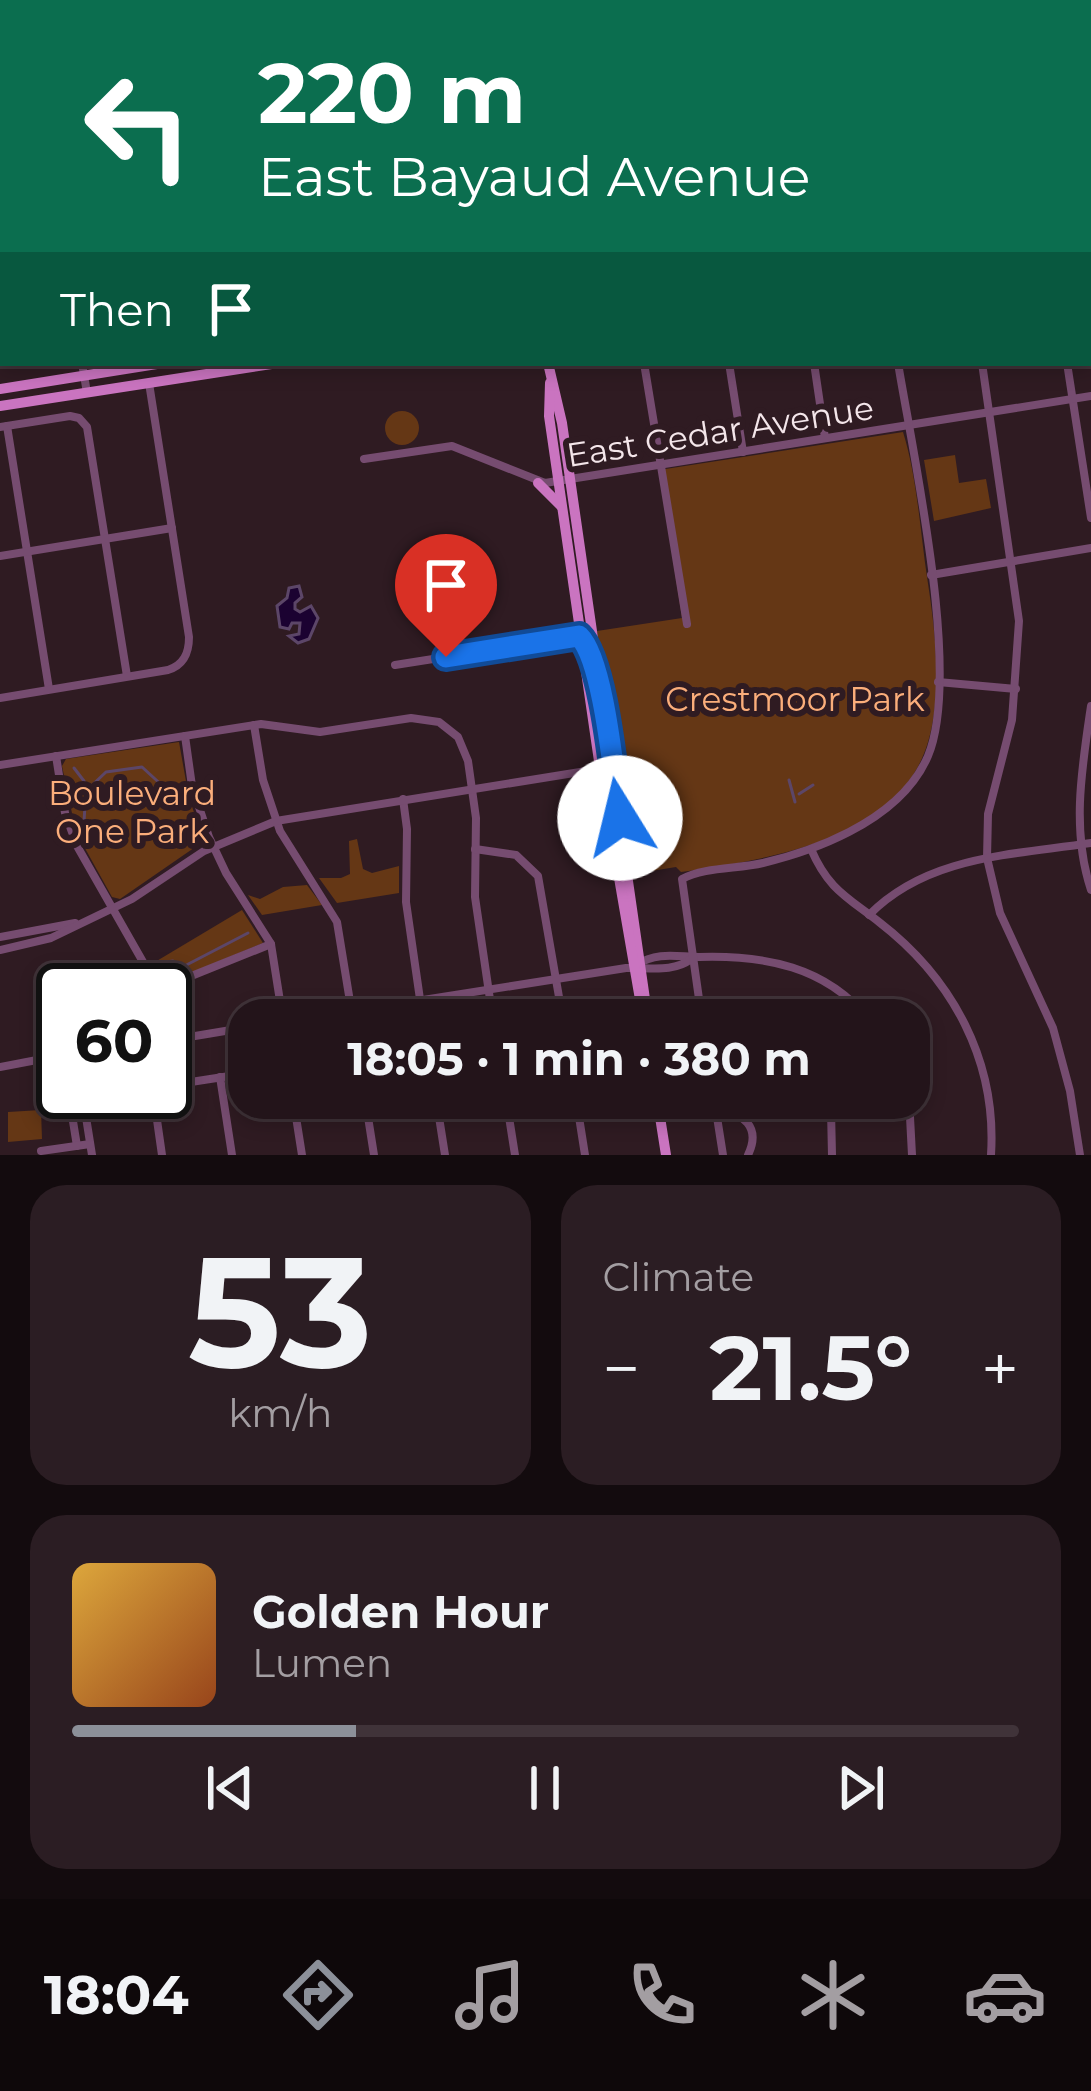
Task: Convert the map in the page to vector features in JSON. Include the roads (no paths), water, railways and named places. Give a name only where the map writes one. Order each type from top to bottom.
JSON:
[{"type":"main road","points":[[0,389],[83,369],[123,366]]},
{"type":"main road","points":[[0,406],[244,366]]},
{"type":"main road","points":[[548,366],[560,411],[564,480],[585,633],[644,999]]},
{"type":"main road","points":[[564,480],[561,507],[573,590],[599,681],[606,767]]},
{"type":"main road","points":[[538,482],[561,507]]},
{"type":"main road","points":[[660,1119],[666,1155]]},
{"type":"street","points":[[644,366],[687,624]]},
{"type":"street","points":[[729,366],[743,452]]},
{"type":"street","points":[[814,366],[825,438]]},
{"type":"street","points":[[699,999],[681,882],[691,874],[763,863],[811,849],[869,820],[909,786],[932,743],[938,682],[931,575],[898,366]]},
{"type":"street","points":[[982,366],[1019,621],[1016,688],[1004,762],[988,814],[987,858],[1000,913],[1053,1028],[1080,1155]]},
{"type":"street","points":[[1067,366],[1091,518]]},
{"type":"street","points":[[83,369],[87,393]]},
{"type":"street","points":[[0,698],[173,668],[188,651],[149,383]]},
{"type":"street","name":"East Cedar Avenue","points":[[364,458],[452,446],[538,482],[564,480],[1091,396]]},
{"type":"street","points":[[49,689],[3,427],[65,417],[79,418],[89,433],[127,676]]},
{"type":"street","points":[[0,556],[172,528]]},
{"type":"street","points":[[931,575],[1091,548]]},
{"type":"street","points":[[395,665],[585,633]]},
{"type":"street","points":[[938,682],[1016,688]]},
{"type":"street","points":[[1091,706],[1081,771],[1091,890]]},
{"type":"street","points":[[0,765],[272,723],[320,732],[433,719],[461,742],[472,789],[475,897],[490,999]]},
{"type":"street","points":[[254,725],[276,821],[335,916],[349,999]]},
{"type":"street","points":[[185,736],[196,800],[213,847],[271,944],[280,999]]},
{"type":"street","points":[[56,756],[72,836],[144,963]]},
{"type":"street","points":[[0,950],[48,940],[113,909],[213,847],[276,821],[606,767]]},
{"type":"street","points":[[404,799],[406,907],[420,999]]},
{"type":"street","points":[[869,915],[945,866],[1086,844]]},
{"type":"street","points":[[476,849],[509,851],[538,876],[559,999]]},
{"type":"street","points":[[811,849],[836,890],[936,975],[960,1012],[986,1079],[991,1155]]},
{"type":"street","points":[[0,937],[88,920]]},
{"type":"street","points":[[192,976],[271,944]]},
{"type":"street","points":[[427,999],[640,966],[681,953],[692,958],[741,956],[783,963],[815,975],[847,999]]},
{"type":"street","points":[[192,1036],[228,1031]]},
{"type":"street","points":[[0,1066],[36,1061]]},
{"type":"street","points":[[192,1082],[228,1076]]},
{"type":"street","points":[[220,1077],[232,1155]]},
{"type":"street","points":[[73,1119],[77,1146]]},
{"type":"street","points":[[41,1150],[91,1149],[87,1119]]},
{"type":"street","points":[[157,1119],[162,1155]]},
{"type":"street","points":[[296,1119],[302,1155]]},
{"type":"street","points":[[368,1119],[374,1155]]},
{"type":"street","points":[[439,1119],[445,1155]]},
{"type":"street","points":[[509,1119],[515,1155]]},
{"type":"street","points":[[579,1119],[585,1155]]},
{"type":"street","points":[[717,1119],[723,1155]]},
{"type":"street","points":[[744,1119],[753,1138],[748,1155]]},
{"type":"street","points":[[831,1119],[832,1155]]},
{"type":"street","points":[[910,1119],[912,1155]]},
{"type":"waterway","points":[[84,821],[86,791],[106,772],[142,767],[166,789]]},
{"type":"waterway","points":[[74,768],[86,791]]},
{"type":"waterway","points":[[789,780],[795,802]]},
{"type":"waterway","points":[[799,794],[813,785]]},
{"type":"waterway","points":[[190,963],[248,933]]},
{"type":"waterway","points":[[166,962],[174,963]]},
{"type":"park label","name":"Crestmoor Park","points":[[795,699]]},
{"type":"park label","name":"Boulevard One Park","points":[[132,812]]}]
